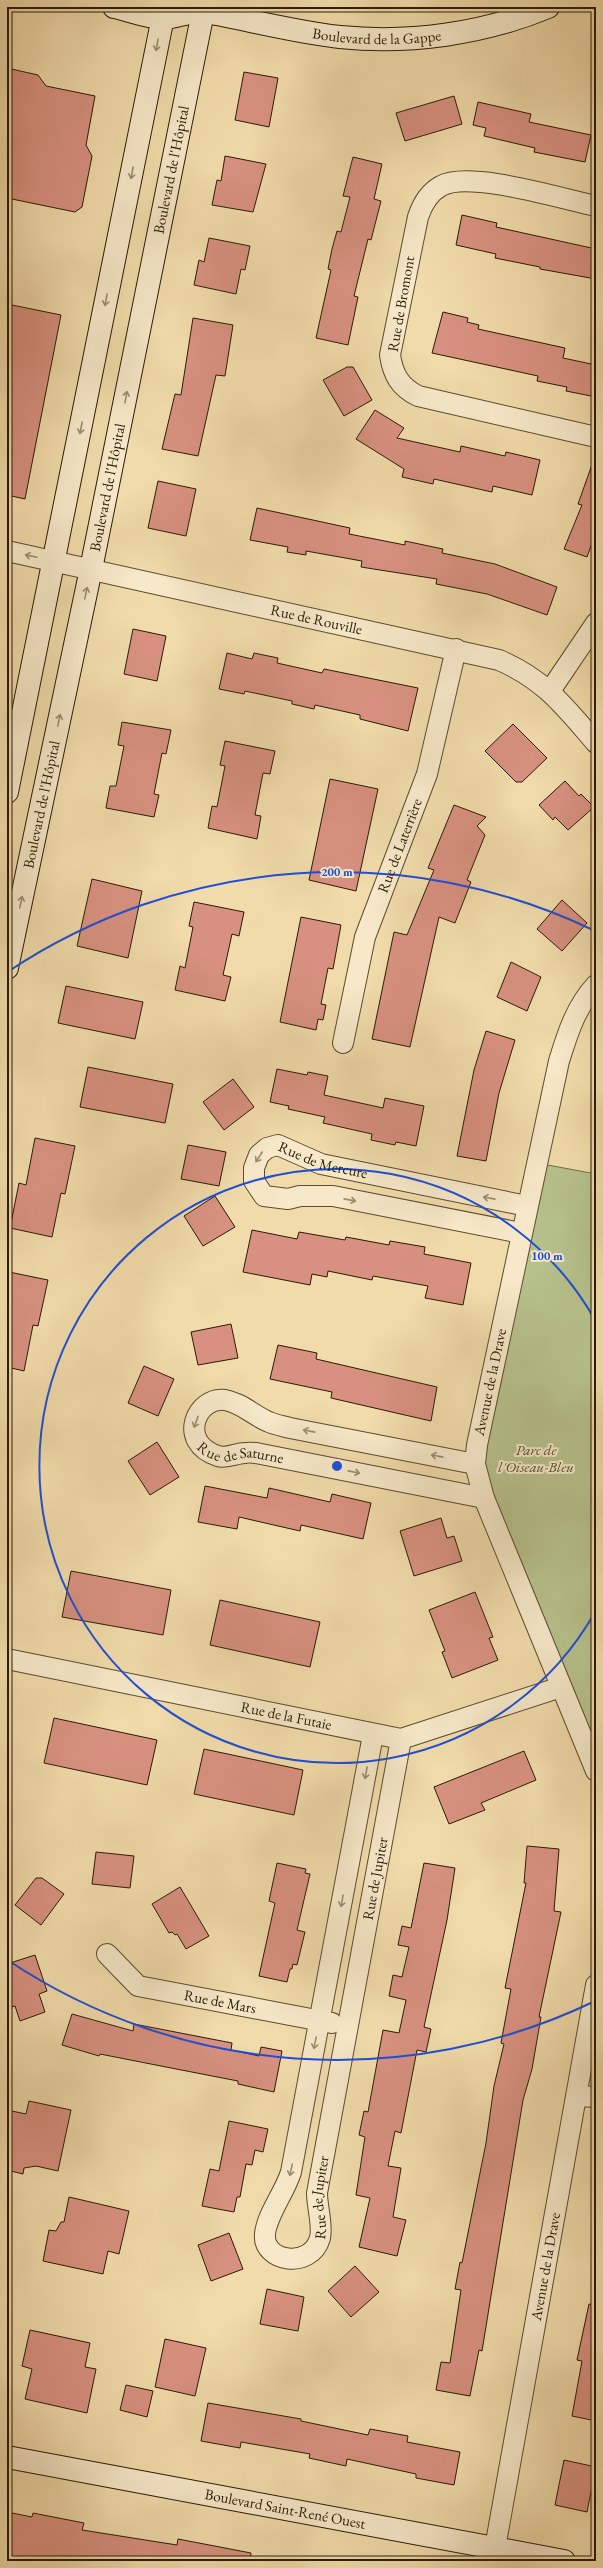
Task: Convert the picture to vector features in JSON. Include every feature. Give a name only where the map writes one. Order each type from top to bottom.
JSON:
[{"type":"main road","name":"Boulevard de la Gappe","points":[[114,7],[164,12],[202,9],[340,37],[391,39],[424,37],[502,23],[548,7]]},
{"type":"main road","name":"Boulevard de l'Hôpital","points":[[7,968],[91,569],[202,9]]},
{"type":"main road","points":[[7,792],[164,12]]},
{"type":"main road","name":"Boulevard Saint-René Ouest","points":[[7,2457],[564,2561]]},
{"type":"street","name":"Rue de Bromont","points":[[596,206],[484,182],[454,182],[441,186],[423,204],[418,217],[390,355],[392,368],[398,381],[407,390],[418,396],[596,437]]},
{"type":"street","name":"Rue de Rouville","points":[[7,551],[456,649],[499,660],[527,674],[550,691],[596,743]]},
{"type":"street","points":[[550,691],[596,623]]},
{"type":"street","name":"Rue de Laterrière","points":[[343,1043],[365,938],[425,780],[456,649]]},
{"type":"street","name":"Avenue de la Drave","points":[[596,985],[577,1014],[559,1061],[521,1233],[477,1446],[475,1464],[484,1498],[596,1771]]},
{"type":"street","name":"Rue de Mercure","points":[[521,1233],[333,1196],[317,1195],[274,1198],[264,1196],[254,1181],[254,1168],[259,1155],[267,1148],[278,1145],[321,1164],[527,1206]]},
{"type":"street","name":"Rue de Saturne","points":[[475,1464],[290,1428],[270,1422],[238,1405],[224,1400],[212,1402],[202,1409],[194,1422],[193,1434],[198,1443],[209,1452],[220,1456],[244,1452],[261,1454],[484,1498]]},
{"type":"street","name":"Rue de la Futaie","points":[[7,1659],[401,1740],[561,1687]]},
{"type":"street","name":"Rue de Jupiter","points":[[373,1735],[291,2172],[287,2187],[267,2225],[265,2235],[267,2245],[275,2254],[286,2258],[299,2260],[309,2256],[320,2237],[317,2193],[346,2026],[401,1740]]},
{"type":"street","name":"Rue de Mars","points":[[107,1954],[138,1986],[346,2026]]},
{"type":"street","name":"Avenue de la Drave","points":[[494,2548],[499,2514],[587,2097],[596,1985]]},
{"type":"green space","name":"Parc de l'Oiseau-Bleu","points":[[537,1163],[596,1174],[596,1771],[478,1481]]},
{"type":"building","points":[[7,68],[38,75],[46,86],[95,96],[86,145],[92,156],[82,207],[75,212],[7,198]]},
{"type":"building","points":[[244,72],[278,78],[269,127],[235,120]]},
{"type":"building","points":[[454,96],[462,124],[405,141],[396,113]]},
{"type":"building","points":[[478,102],[531,114],[529,122],[591,135],[585,162],[534,152],[535,148],[484,136],[486,128],[473,125]]},
{"type":"building","points":[[225,156],[266,164],[253,212],[212,205],[217,180],[221,181]]},
{"type":"building","points":[[353,157],[382,164],[374,199],[381,201],[371,240],[368,239],[354,296],[358,297],[348,345],[316,338],[331,270],[328,269],[332,249],[337,231],[341,232],[350,197],[343,196]]},
{"type":"building","points":[[462,215],[497,223],[496,227],[596,249],[596,279],[540,269],[540,267],[495,258],[496,254],[456,245]]},
{"type":"building","points":[[209,238],[250,246],[245,270],[241,269],[236,294],[194,285],[199,260],[204,262]]},
{"type":"building","points":[[7,304],[61,315],[25,499],[7,495]]},
{"type":"building","points":[[443,312],[468,318],[467,322],[479,325],[478,329],[565,348],[563,358],[596,365],[596,397],[566,391],[567,387],[537,381],[538,376],[432,353]]},
{"type":"building","points":[[193,318],[233,325],[225,376],[216,375],[198,456],[162,449],[175,394],[181,395]]},
{"type":"building","points":[[347,367],[353,367],[372,400],[344,416],[323,380]]},
{"type":"building","points":[[375,410],[404,428],[397,438],[460,452],[461,446],[505,456],[506,452],[540,460],[532,495],[493,486],[492,492],[434,479],[433,484],[402,477],[404,469],[356,439]]},
{"type":"building","points":[[594,459],[596,548],[591,546],[587,557],[564,549],[582,505],[578,504]]},
{"type":"building","points":[[158,481],[196,489],[186,536],[148,528]]},
{"type":"building","points":[[257,508],[350,528],[349,534],[405,545],[405,541],[443,549],[442,553],[495,564],[557,587],[547,615],[487,594],[436,584],[437,579],[361,567],[362,561],[306,551],[306,555],[287,552],[288,547],[250,540]]},
{"type":"building","points":[[133,629],[166,636],[157,681],[124,674]]},
{"type":"building","points":[[227,653],[252,659],[254,653],[278,658],[277,663],[322,673],[324,669],[418,688],[408,731],[360,719],[360,715],[315,705],[314,709],[292,704],[292,701],[245,691],[244,694],[219,689]]},
{"type":"building","points":[[122,722],[171,730],[166,754],[162,753],[154,794],[159,795],[154,817],[106,808],[110,786],[116,786],[124,746],[118,745]]},
{"type":"building","points":[[513,724],[547,758],[522,782],[516,782],[485,751]]},
{"type":"building","points":[[225,741],[275,751],[270,774],[263,773],[255,815],[261,816],[257,839],[208,828],[212,806],[217,807],[225,766],[220,765]]},
{"type":"building","points":[[330,779],[378,789],[356,891],[309,880]]},
{"type":"building","points":[[565,781],[579,796],[581,794],[594,807],[568,830],[555,817],[553,820],[539,805]]},
{"type":"building","points":[[454,805],[486,817],[477,826],[485,835],[467,880],[471,882],[455,923],[439,917],[410,1047],[372,1039],[394,932],[407,935],[434,870],[428,868]]},
{"type":"building","points":[[92,879],[142,891],[128,958],[77,946]]},
{"type":"building","points":[[562,900],[587,923],[562,951],[537,929]]},
{"type":"building","points":[[194,902],[244,912],[239,936],[232,934],[223,975],[231,977],[225,1001],[175,990],[180,966],[185,968],[193,927],[189,926]]},
{"type":"building","points":[[301,917],[341,925],[333,969],[328,968],[321,1004],[326,1005],[323,1020],[318,1019],[316,1030],[280,1022]]},
{"type":"building","points":[[511,962],[541,977],[527,1011],[497,997]]},
{"type":"building","points":[[66,986],[143,1002],[135,1039],[58,1023]]},
{"type":"building","points":[[486,1031],[515,1040],[499,1093],[486,1161],[457,1156],[474,1070]]},
{"type":"building","points":[[88,1067],[173,1084],[165,1123],[80,1107]]},
{"type":"building","points":[[277,1069],[307,1075],[308,1072],[328,1076],[324,1095],[383,1108],[385,1098],[424,1106],[416,1146],[396,1142],[395,1145],[371,1140],[372,1134],[323,1123],[325,1117],[288,1109],[289,1106],[270,1102]]},
{"type":"building","points":[[233,1079],[254,1107],[224,1130],[203,1102]]},
{"type":"building","points":[[35,1138],[75,1146],[65,1194],[61,1193],[52,1237],[10,1228],[19,1183],[26,1185]]},
{"type":"building","points":[[188,1145],[226,1152],[219,1186],[181,1179]]},
{"type":"building","points":[[215,1196],[235,1227],[203,1246],[184,1216]]},
{"type":"building","points":[[252,1230],[297,1239],[299,1232],[345,1240],[346,1237],[389,1245],[390,1241],[425,1247],[424,1254],[471,1263],[463,1305],[425,1298],[428,1286],[373,1276],[372,1280],[328,1271],[327,1277],[312,1274],[310,1285],[243,1272]]},
{"type":"building","points":[[9,1272],[48,1280],[38,1326],[33,1325],[24,1371],[7,1367],[7,1283]]},
{"type":"building","points":[[231,1324],[238,1358],[198,1365],[191,1332]]},
{"type":"building","points":[[278,1345],[317,1353],[316,1359],[437,1387],[431,1421],[331,1398],[332,1392],[270,1379]]},
{"type":"building","points":[[144,1366],[174,1379],[158,1416],[128,1403]]},
{"type":"building","points":[[157,1442],[179,1477],[150,1495],[128,1461]]},
{"type":"building","points":[[205,1486],[267,1498],[269,1488],[330,1502],[332,1494],[371,1503],[363,1539],[301,1525],[300,1531],[239,1517],[237,1529],[198,1522]]},
{"type":"building","points":[[441,1518],[447,1538],[454,1536],[462,1561],[414,1576],[400,1531]]},
{"type":"building","points":[[71,1571],[171,1590],[163,1635],[62,1617]]},
{"type":"building","points":[[475,1592],[493,1637],[489,1638],[498,1660],[452,1678],[442,1652],[445,1651],[429,1610]]},
{"type":"building","points":[[220,1600],[320,1622],[310,1667],[210,1645]]},
{"type":"building","points":[[54,1718],[157,1740],[147,1785],[44,1763]]},
{"type":"building","points":[[204,1749],[303,1770],[294,1815],[194,1794]]},
{"type":"building","points":[[524,1751],[536,1780],[481,1803],[485,1810],[449,1824],[434,1787]]},
{"type":"building","points":[[527,1846],[559,1849],[554,1911],[561,1912],[539,2017],[541,2017],[532,2069],[523,2100],[482,2351],[479,2350],[470,2396],[436,2390],[441,2362],[450,2363],[461,2290],[455,2289],[460,2262],[462,2263],[486,2143],[494,2086],[504,2044],[501,2043],[511,1989],[505,1988],[526,1883],[524,1883]]},
{"type":"building","points":[[96,1852],[134,1856],[130,1888],[92,1884]]},
{"type":"building","points":[[277,1863],[306,1869],[305,1873],[310,1874],[297,1930],[305,1932],[297,1965],[293,1964],[292,1969],[290,1969],[287,1982],[259,1976],[275,1903],[269,1901]]},
{"type":"building","points":[[424,1863],[455,1868],[447,1920],[424,2027],[431,2029],[426,2052],[417,2050],[401,2133],[395,2131],[388,2166],[401,2168],[393,2217],[406,2220],[397,2256],[359,2247],[370,2198],[356,2195],[365,2137],[359,2135],[364,2111],[368,2112],[383,2030],[399,2033],[406,2000],[389,1996],[393,1975],[402,1977],[409,1947],[398,1945],[402,1926],[411,1928]]},
{"type":"building","points":[[36,1878],[42,1878],[64,1894],[41,1925],[15,1905]]},
{"type":"building","points":[[180,1887],[209,1936],[186,1949],[177,1934],[175,1935],[172,1932],[169,1933],[152,1904]]},
{"type":"building","points":[[35,1955],[47,1991],[39,1994],[45,2012],[20,2021],[15,2006],[7,2008],[7,1990],[12,1989],[7,1976],[7,1964]]},
{"type":"building","points":[[72,2014],[133,2031],[134,2024],[232,2043],[231,2050],[259,2056],[261,2047],[282,2051],[274,2092],[238,2084],[238,2081],[100,2054],[99,2056],[62,2045]]},
{"type":"building","points":[[29,2101],[71,2110],[58,2171],[36,2166],[24,2168],[23,2174],[7,2170],[7,2110],[26,2114]]},
{"type":"building","points":[[229,2121],[268,2129],[263,2152],[255,2150],[252,2165],[246,2164],[240,2197],[237,2197],[234,2212],[202,2206],[210,2169],[219,2171]]},
{"type":"building","points":[[69,2197],[129,2211],[119,2254],[108,2251],[103,2274],[43,2261],[49,2230],[56,2231],[61,2222],[64,2222]]},
{"type":"building","points":[[229,2233],[243,2269],[211,2281],[198,2245]]},
{"type":"building","points":[[355,2266],[379,2292],[351,2317],[328,2291]]},
{"type":"building","points":[[267,2289],[304,2297],[298,2331],[260,2324]]},
{"type":"building","points":[[589,2304],[596,2305],[596,2421],[572,2416],[582,2361],[577,2360]]},
{"type":"building","points":[[30,2330],[90,2343],[85,2367],[96,2369],[87,2413],[25,2399],[32,2369],[22,2366]]},
{"type":"building","points":[[165,2339],[206,2348],[195,2396],[155,2387]]},
{"type":"building","points":[[126,2385],[153,2391],[147,2417],[120,2410]]},
{"type":"building","points":[[208,2403],[301,2419],[301,2421],[368,2435],[370,2429],[408,2436],[407,2442],[460,2452],[454,2485],[416,2478],[416,2474],[347,2459],[346,2466],[309,2458],[310,2454],[241,2442],[240,2448],[201,2441]]},
{"type":"building","points":[[564,2460],[596,2467],[587,2512],[555,2505]]},
{"type":"building","points":[[7,2512],[32,2517],[33,2513],[84,2523],[82,2530],[177,2545],[178,2539],[251,2553],[250,2561],[7,2561]]}]
